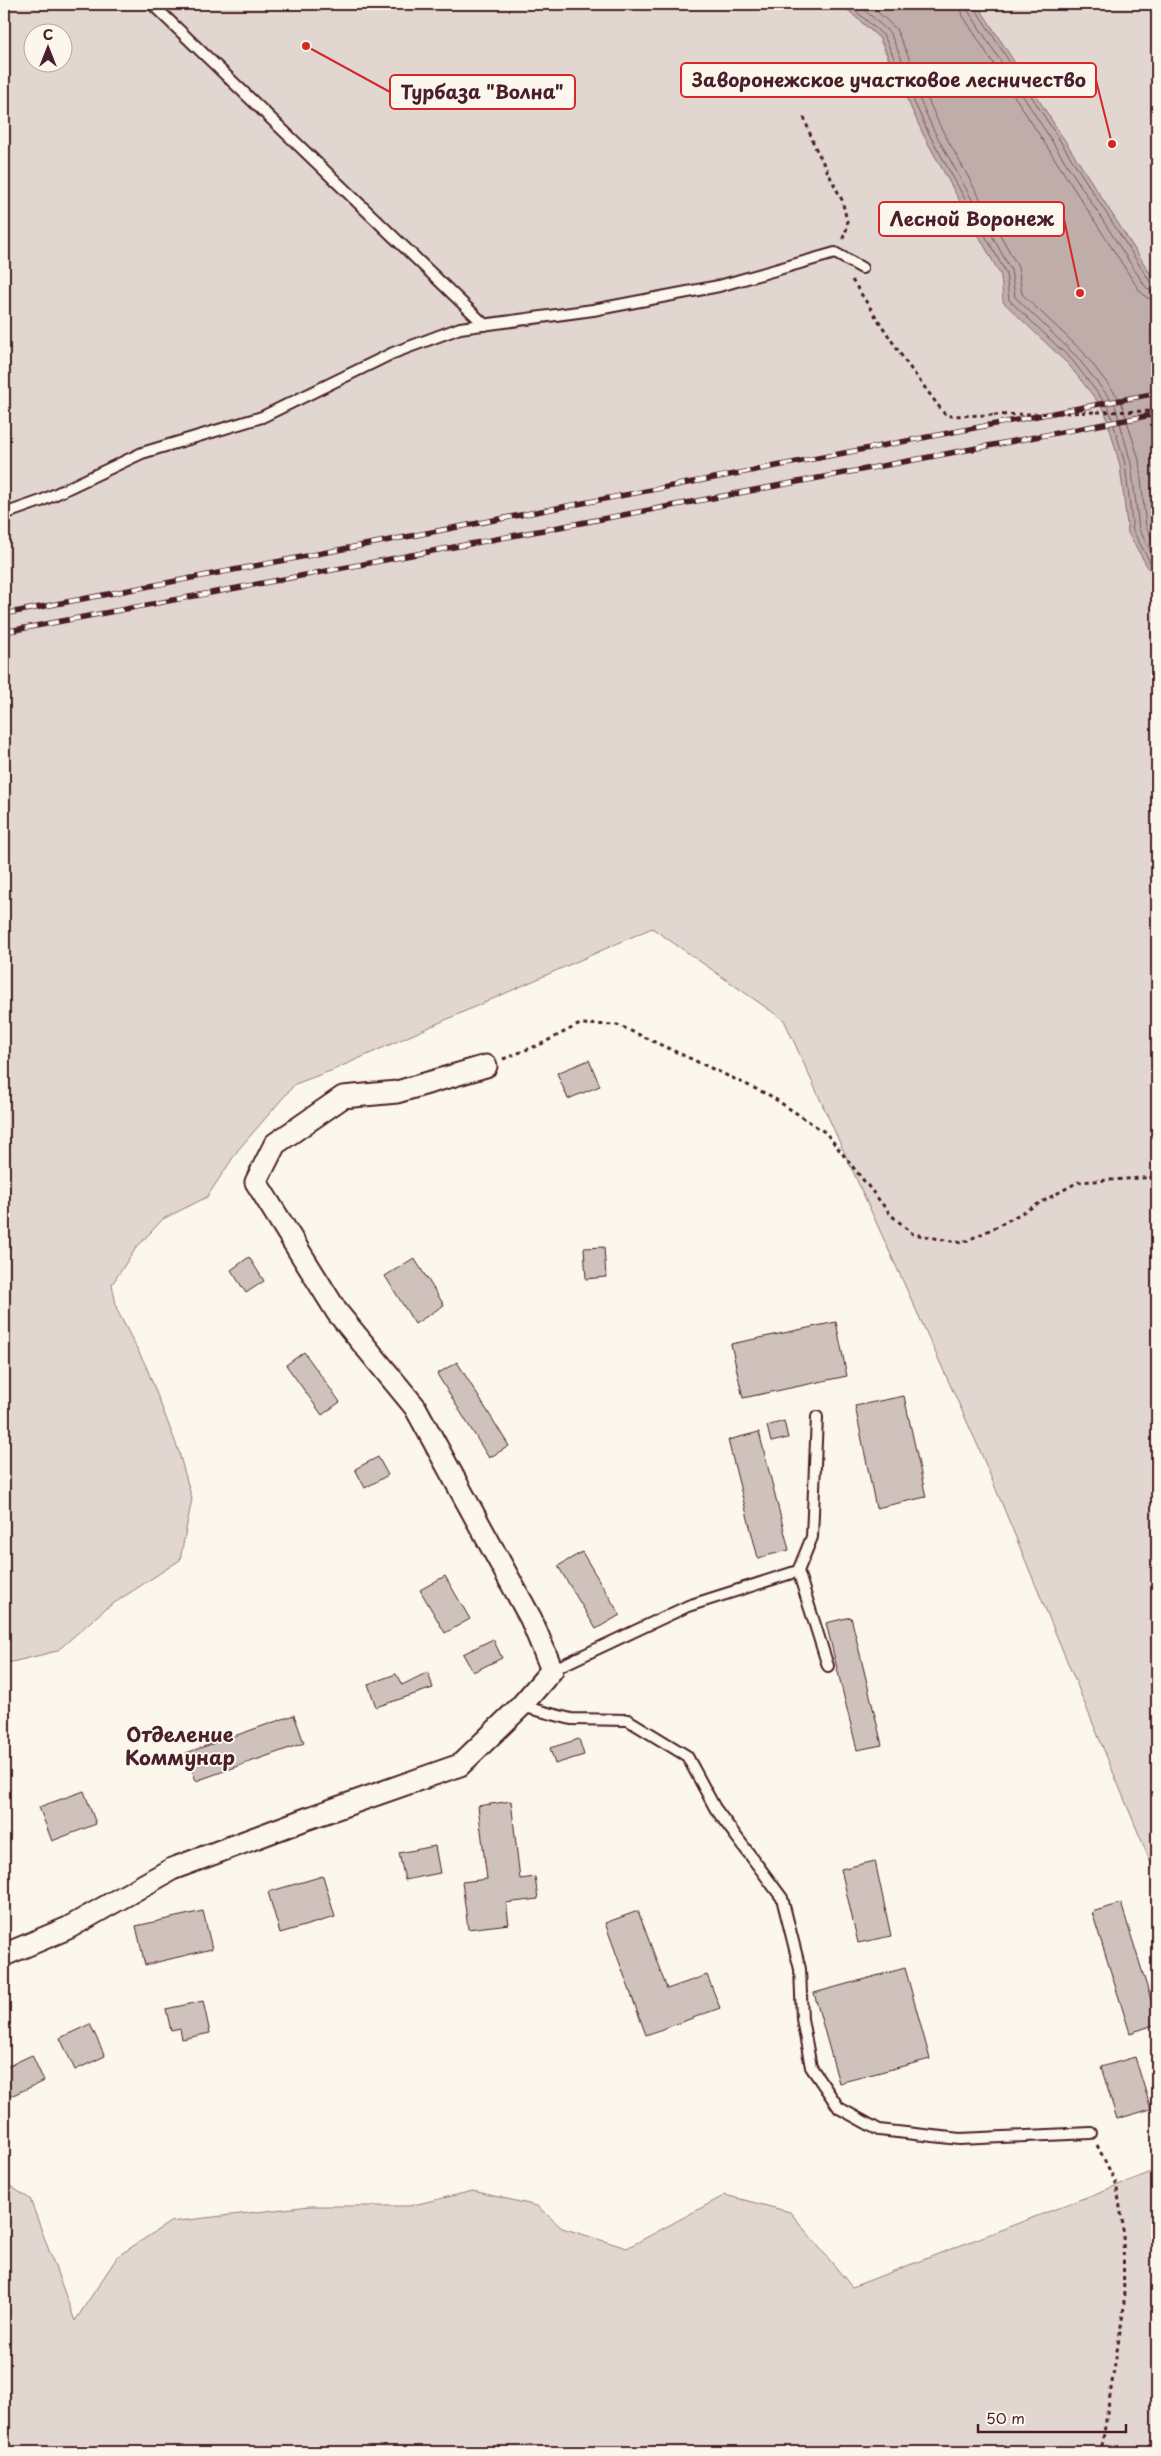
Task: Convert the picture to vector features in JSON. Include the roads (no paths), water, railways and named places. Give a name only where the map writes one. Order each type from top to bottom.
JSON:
[{"type":"street","points":[[4,1955],[68,1928],[172,1870],[306,1819],[460,1765],[521,1706],[552,1670],[531,1619],[415,1407],[337,1312],[256,1182],[275,1144],[343,1097],[397,1092],[486,1066]]},
{"type":"lane","points":[[152,4],[485,325]]},
{"type":"lane","points":[[4,514],[41,501],[142,453],[262,417],[393,353],[460,328],[593,310],[719,286],[835,253],[862,268]]},
{"type":"lane","points":[[817,1417],[812,1537],[798,1571],[828,1666]]},
{"type":"lane","points":[[552,1670],[688,1606],[798,1571]]},
{"type":"lane","points":[[521,1706],[571,1719],[628,1720],[687,1756],[715,1808],[782,1898],[800,1969],[802,2019],[810,2067],[839,2108],[879,2130],[960,2139],[1091,2133]]},
{"type":"water","points":[[841,4],[977,4],[1157,284],[1157,583],[1128,533],[1120,465],[1105,411],[1069,365],[1003,302],[1001,276],[923,134],[880,38]]},
{"type":"railway","points":[[4,614],[1157,393]]},
{"type":"railway","points":[[4,632],[1157,414]]},
{"type":"place","name":"Турбаза \"Волна\"","points":[[306,46]]},
{"type":"place","name":"Заворонежское участковое лесничество","points":[[1112,144]]},
{"type":"place","name":"Лесной Воронеж","points":[[1080,293]]},
{"type":"district","name":"Отделение Коммунар","points":[[180,1746]]}]
